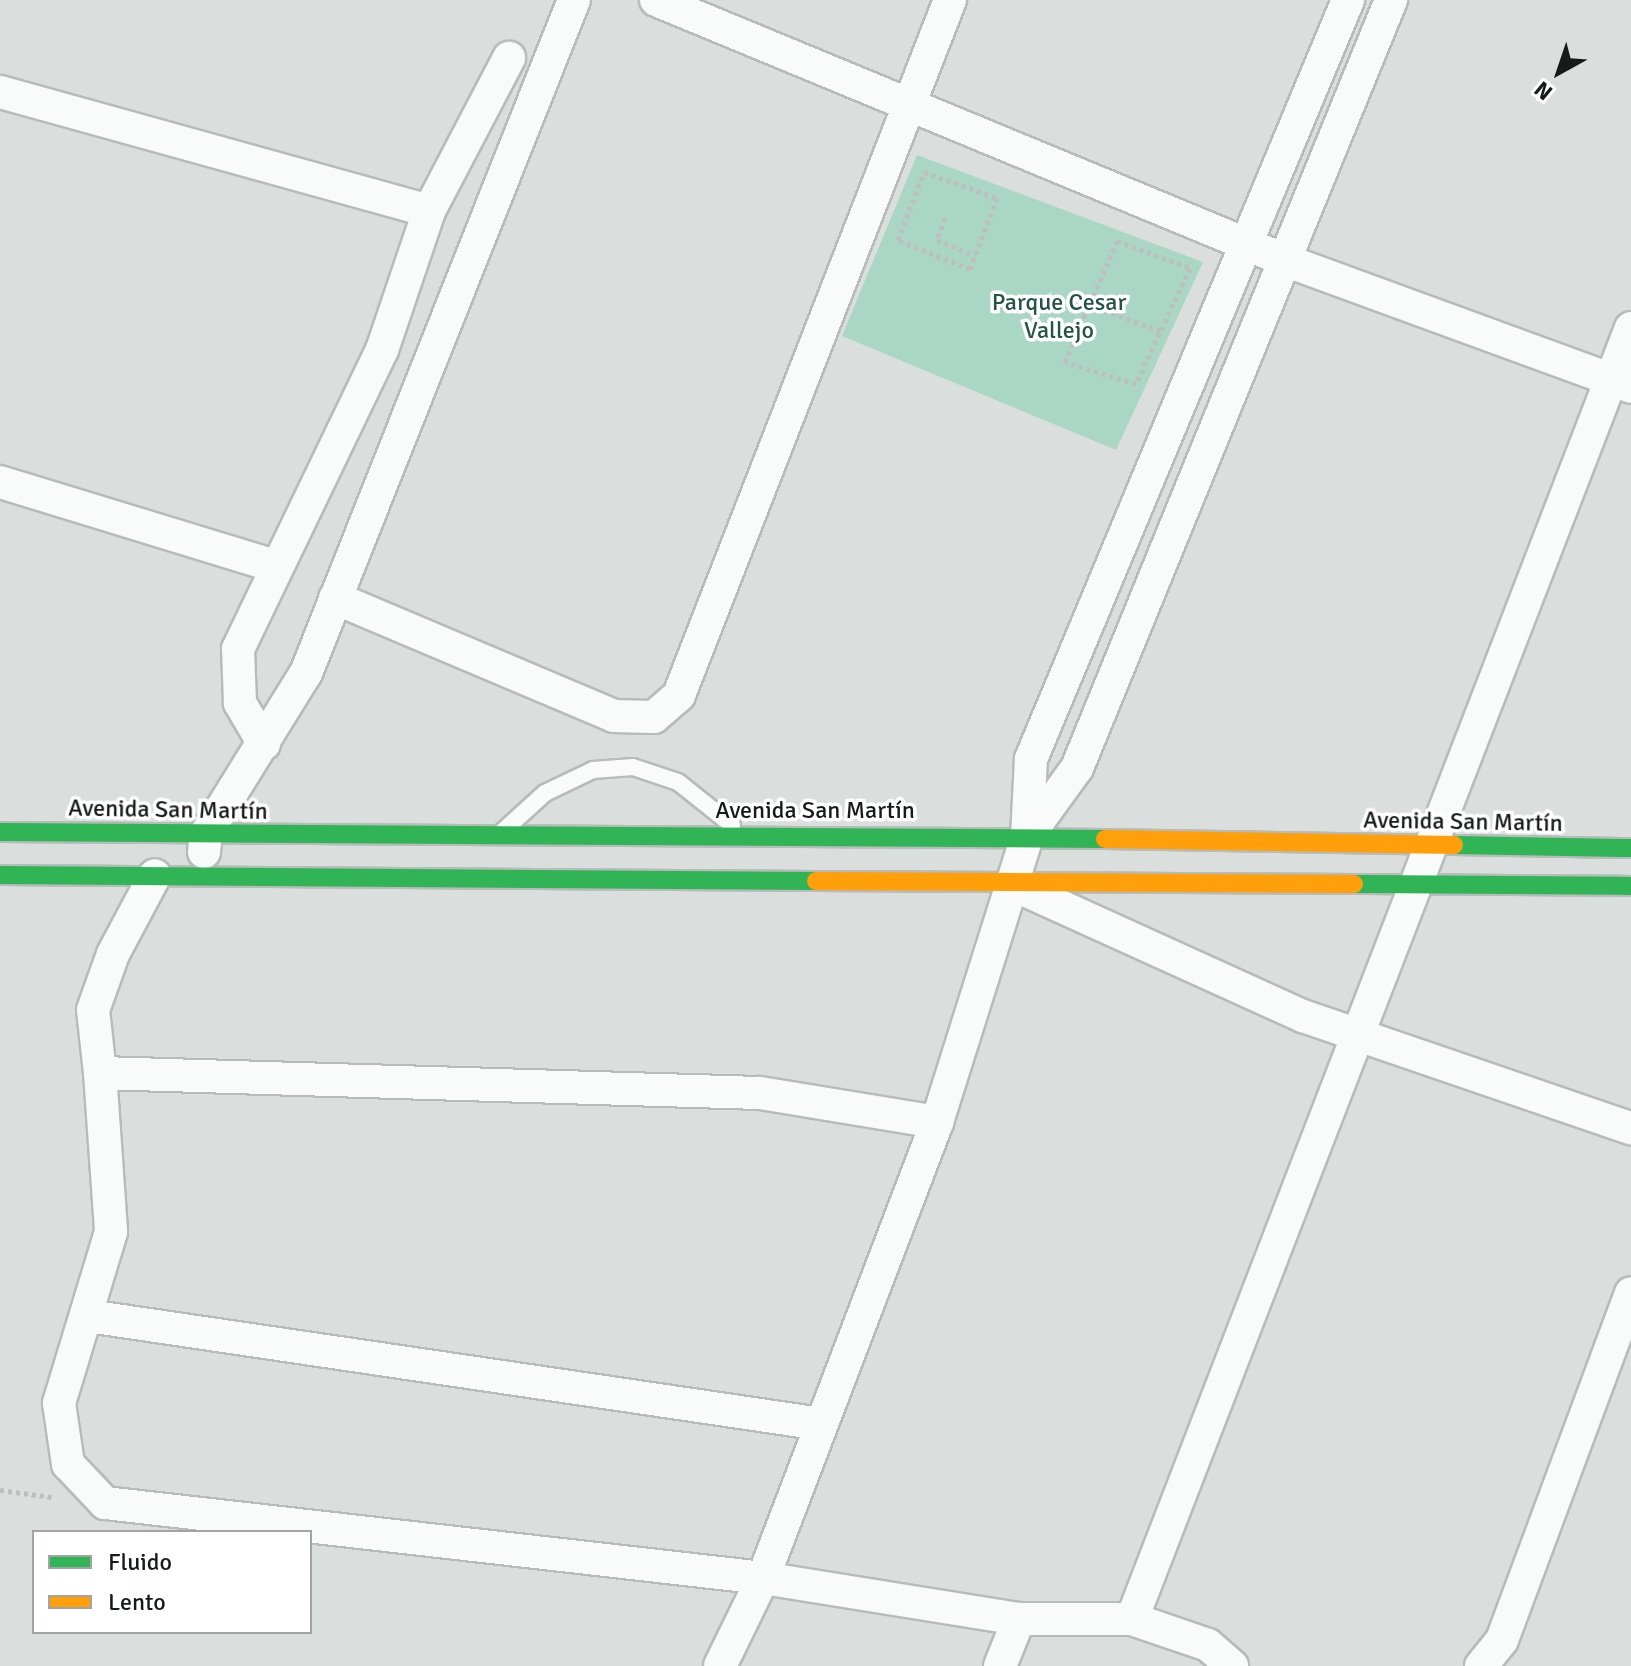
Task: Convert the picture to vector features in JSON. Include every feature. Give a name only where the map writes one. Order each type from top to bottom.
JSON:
[{"type":"main road","name":"Avenida San Martín","points":[[0,832],[625,841],[740,832],[1430,847],[1631,848]]},
{"type":"main road","points":[[619,882],[625,841]]},
{"type":"main road","points":[[0,875],[203,874],[619,882],[1009,883],[1413,889],[1631,886]]},
{"type":"street","points":[[203,874],[206,834],[306,673],[574,0]]},
{"type":"street","points":[[656,0],[1246,245],[1621,383]]},
{"type":"street","points":[[335,598],[614,716],[654,717],[679,695],[950,0]]},
{"type":"street","points":[[1027,837],[1031,759],[1348,0]]},
{"type":"street","points":[[720,1666],[763,1578],[937,1122],[1009,883],[1027,837],[1077,768],[1287,261],[1391,0]]},
{"type":"street","points":[[264,744],[240,703],[238,649],[275,566],[382,350],[429,211],[509,58]]},
{"type":"street","points":[[0,92],[429,211]]},
{"type":"street","points":[[1132,1619],[1361,1034],[1413,889],[1621,383],[1631,328]]},
{"type":"street","points":[[0,482],[275,566]]},
{"type":"street","points":[[155,875],[113,954],[93,1010],[111,1232],[88,1316],[59,1403],[68,1464],[105,1503],[763,1578],[1019,1619],[1132,1619],[1208,1645],[1232,1666]]},
{"type":"street","points":[[1009,883],[1303,1016],[1631,1128]]},
{"type":"street","points":[[100,1073],[759,1093],[937,1122]]},
{"type":"street","points":[[1481,1666],[1502,1640],[1631,1293]]},
{"type":"street","points":[[88,1316],[821,1424]]},
{"type":"street","points":[[1000,1666],[1019,1619]]},
{"type":"lane","points":[[494,839],[545,793],[593,770],[633,767],[678,782],[740,832]]},
{"type":"path","points":[[924,172],[997,198],[975,256],[970,269],[898,240],[924,172]]},
{"type":"path","points":[[945,218],[937,240],[975,256]]},
{"type":"path","points":[[1117,241],[1190,268],[1161,331],[1136,384],[1065,362],[1117,241]]},
{"type":"path","points":[[1089,305],[1161,331]]},
{"type":"green space","name":"Parque Cesar Vallejo","points":[[917,155],[1203,262],[1116,450],[842,336]]},
{"type":"traffic: fast","points":[[0,832],[1105,839]]},
{"type":"traffic: fast","points":[[1454,845],[1631,848]]},
{"type":"traffic: fast","points":[[0,875],[816,881]]},
{"type":"traffic: fast","points":[[1354,884],[1631,886]]},
{"type":"traffic: slow","points":[[1105,839],[1454,845]]},
{"type":"traffic: slow","points":[[816,881],[1354,884]]}]
